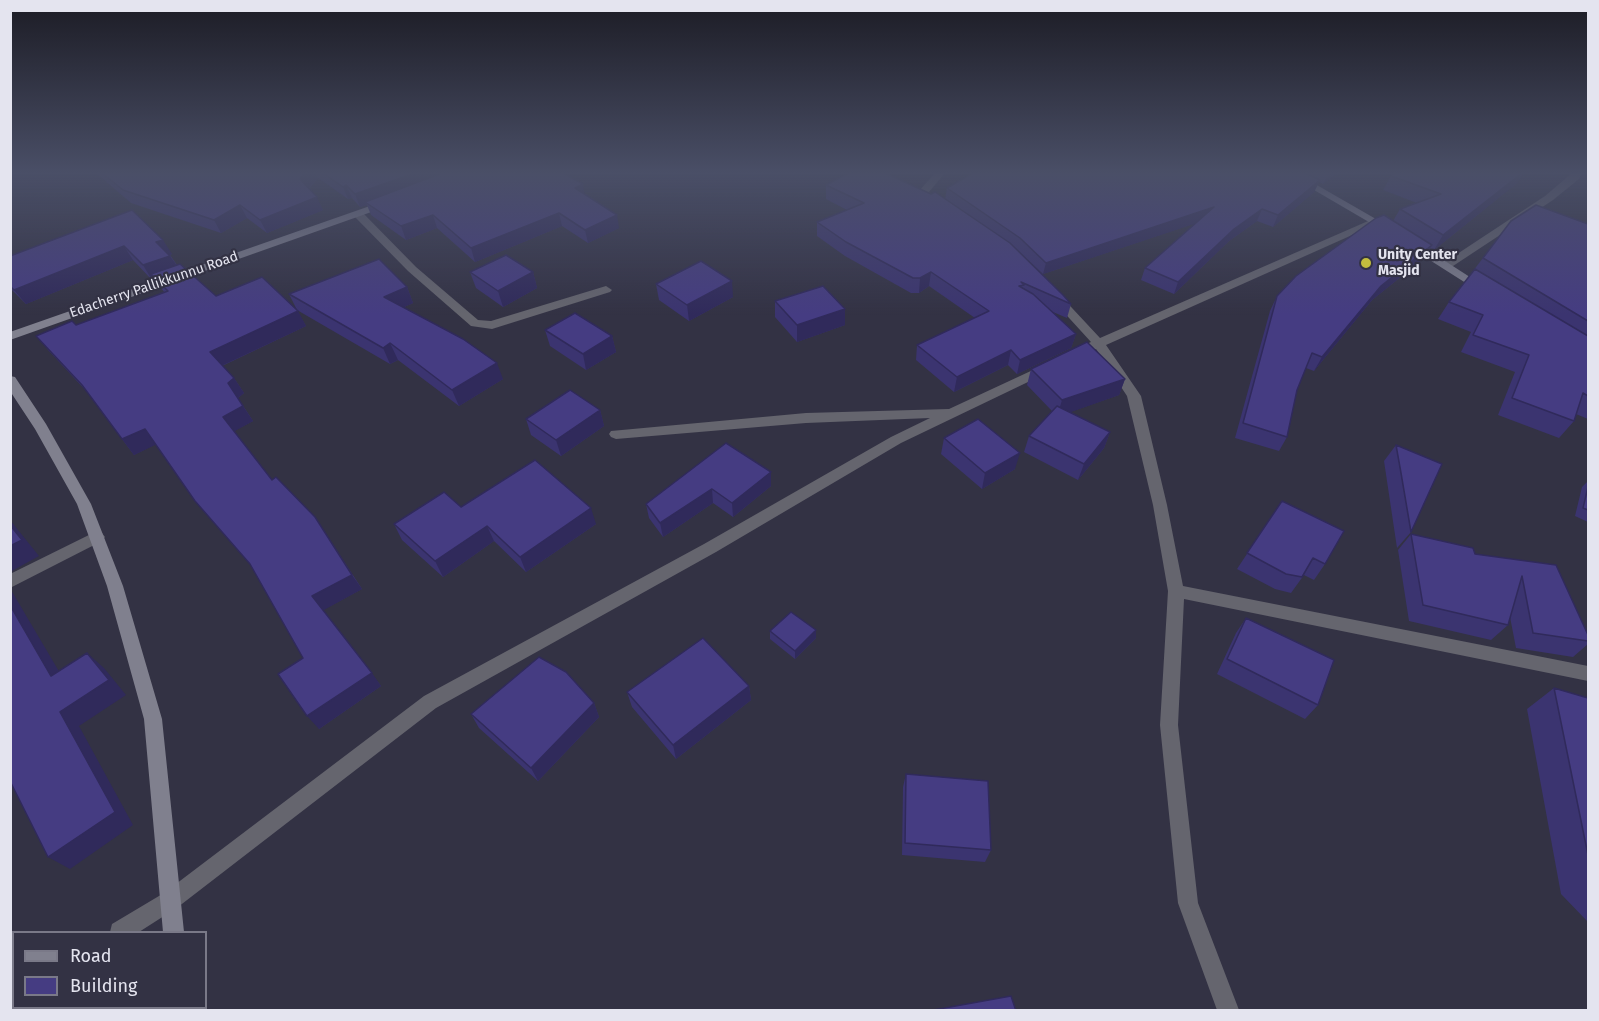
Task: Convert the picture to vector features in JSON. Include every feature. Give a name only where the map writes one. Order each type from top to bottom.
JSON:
[{"type":"main road","name":"Edacherry Pallikkunnu Road","points":[[10,336],[339,221]]},
{"type":"main road","points":[[1376,221],[1491,295]]},
{"type":"main road","points":[[10,380],[41,427],[78,494],[115,586],[153,719],[174,931]]},
{"type":"street","points":[[365,221],[412,269],[475,323],[492,326],[606,290]]},
{"type":"street","points":[[123,931],[171,900],[430,702],[710,548],[896,440],[1098,343],[1376,221]]},
{"type":"street","points":[[1446,266],[1516,221]]},
{"type":"street","points":[[1050,291],[1098,343],[1134,396],[1160,505],[1176,591],[1169,726],[1188,903],[1228,1011]]},
{"type":"street","points":[[616,434],[806,418],[954,412]]},
{"type":"street","points":[[10,582],[97,537]]},
{"type":"street","points":[[1176,591],[1588,674]]},
{"type":"building","points":[[104,221],[143,221],[163,240],[156,242],[170,256],[143,265],[124,246],[14,290],[10,286],[10,256]]},
{"type":"building","points":[[393,221],[417,221],[401,226]]},
{"type":"building","points":[[440,221],[540,221],[471,248]]},
{"type":"building","points":[[571,221],[605,221],[585,230]]},
{"type":"building","points":[[977,221],[1010,243],[1071,304],[1021,282],[1024,285],[1019,286],[1033,294],[1076,334],[1020,360],[1011,350],[957,377],[917,345],[989,311],[931,272],[920,278],[913,278],[846,242],[817,222]]},
{"type":"building","points":[[995,221],[1173,221],[1046,263],[1020,238]]},
{"type":"building","points":[[1199,221],[1246,221],[1178,282],[1145,268]]},
{"type":"building","points":[[1372,221],[1393,221],[1432,245],[1381,286],[1322,357],[1312,353],[1297,390],[1287,437],[1243,423],[1277,296],[1296,276]]},
{"type":"building","points":[[1419,221],[1461,221],[1443,235]]},
{"type":"building","points":[[1511,221],[1579,221],[1588,224],[1588,321],[1483,258]]},
{"type":"building","points":[[506,255],[533,272],[498,291],[470,272]]},
{"type":"building","points":[[379,259],[407,287],[384,297],[463,339],[497,363],[452,390],[390,343],[383,348],[289,294]]},
{"type":"building","points":[[701,261],[732,281],[687,305],[656,284]]},
{"type":"building","points":[[180,264],[216,296],[262,277],[298,311],[210,352],[234,378],[228,383],[243,406],[223,417],[272,480],[276,477],[315,517],[352,575],[312,596],[372,673],[307,716],[278,674],[303,658],[250,564],[195,501],[145,429],[122,439],[82,385],[36,336],[72,321],[76,325],[168,291],[151,274]]},
{"type":"building","points":[[1475,269],[1588,336],[1588,396],[1583,393],[1574,421],[1512,398],[1529,355],[1473,335],[1483,315],[1449,302]]},
{"type":"building","points":[[823,286],[845,309],[797,325],[775,301]]},
{"type":"building","points":[[575,313],[612,336],[583,354],[545,330]]},
{"type":"building","points":[[1087,342],[1125,379],[1062,400],[1031,369]]},
{"type":"building","points":[[570,390],[600,410],[556,440],[526,419]]},
{"type":"building","points":[[1057,406],[1110,432],[1084,464],[1029,436]]},
{"type":"building","points":[[978,419],[1020,453],[985,473],[944,438]]},
{"type":"building","points":[[726,443],[771,472],[732,503],[712,489],[660,523],[646,504]]},
{"type":"building","points":[[1396,445],[1442,464],[1411,532],[1401,473]]},
{"type":"building","points":[[535,460],[591,508],[520,557],[487,526],[435,561],[394,524],[444,492],[461,507]]},
{"type":"building","points":[[1588,487],[1588,510],[1583,508]]},
{"type":"building","points":[[1282,501],[1344,531],[1325,564],[1313,558],[1302,577],[1286,574],[1247,553]]},
{"type":"building","points":[[10,525],[22,540],[10,546]]},
{"type":"building","points":[[1411,534],[1473,548],[1475,554],[1556,565],[1588,635],[1588,641],[1533,633],[1522,576],[1508,625],[1423,605]]},
{"type":"building","points":[[10,605],[51,676],[87,653],[109,680],[60,712],[115,812],[48,857],[10,781]]},
{"type":"building","points":[[791,612],[816,630],[795,651],[770,631]]},
{"type":"building","points":[[1246,618],[1334,660],[1318,705],[1227,659]]},
{"type":"building","points":[[703,638],[749,686],[673,745],[627,692]]},
{"type":"building","points":[[539,657],[566,672],[594,703],[531,768],[471,714]]},
{"type":"building","points":[[1554,688],[1588,698],[1588,855]]},
{"type":"building","points":[[906,774],[988,781],[991,850],[905,843]]},
{"type":"building","points":[[1011,996],[1016,1011],[928,1011]]},
{"type":"place","name":"Unity Center Masjid","points":[[1366,263]]}]
